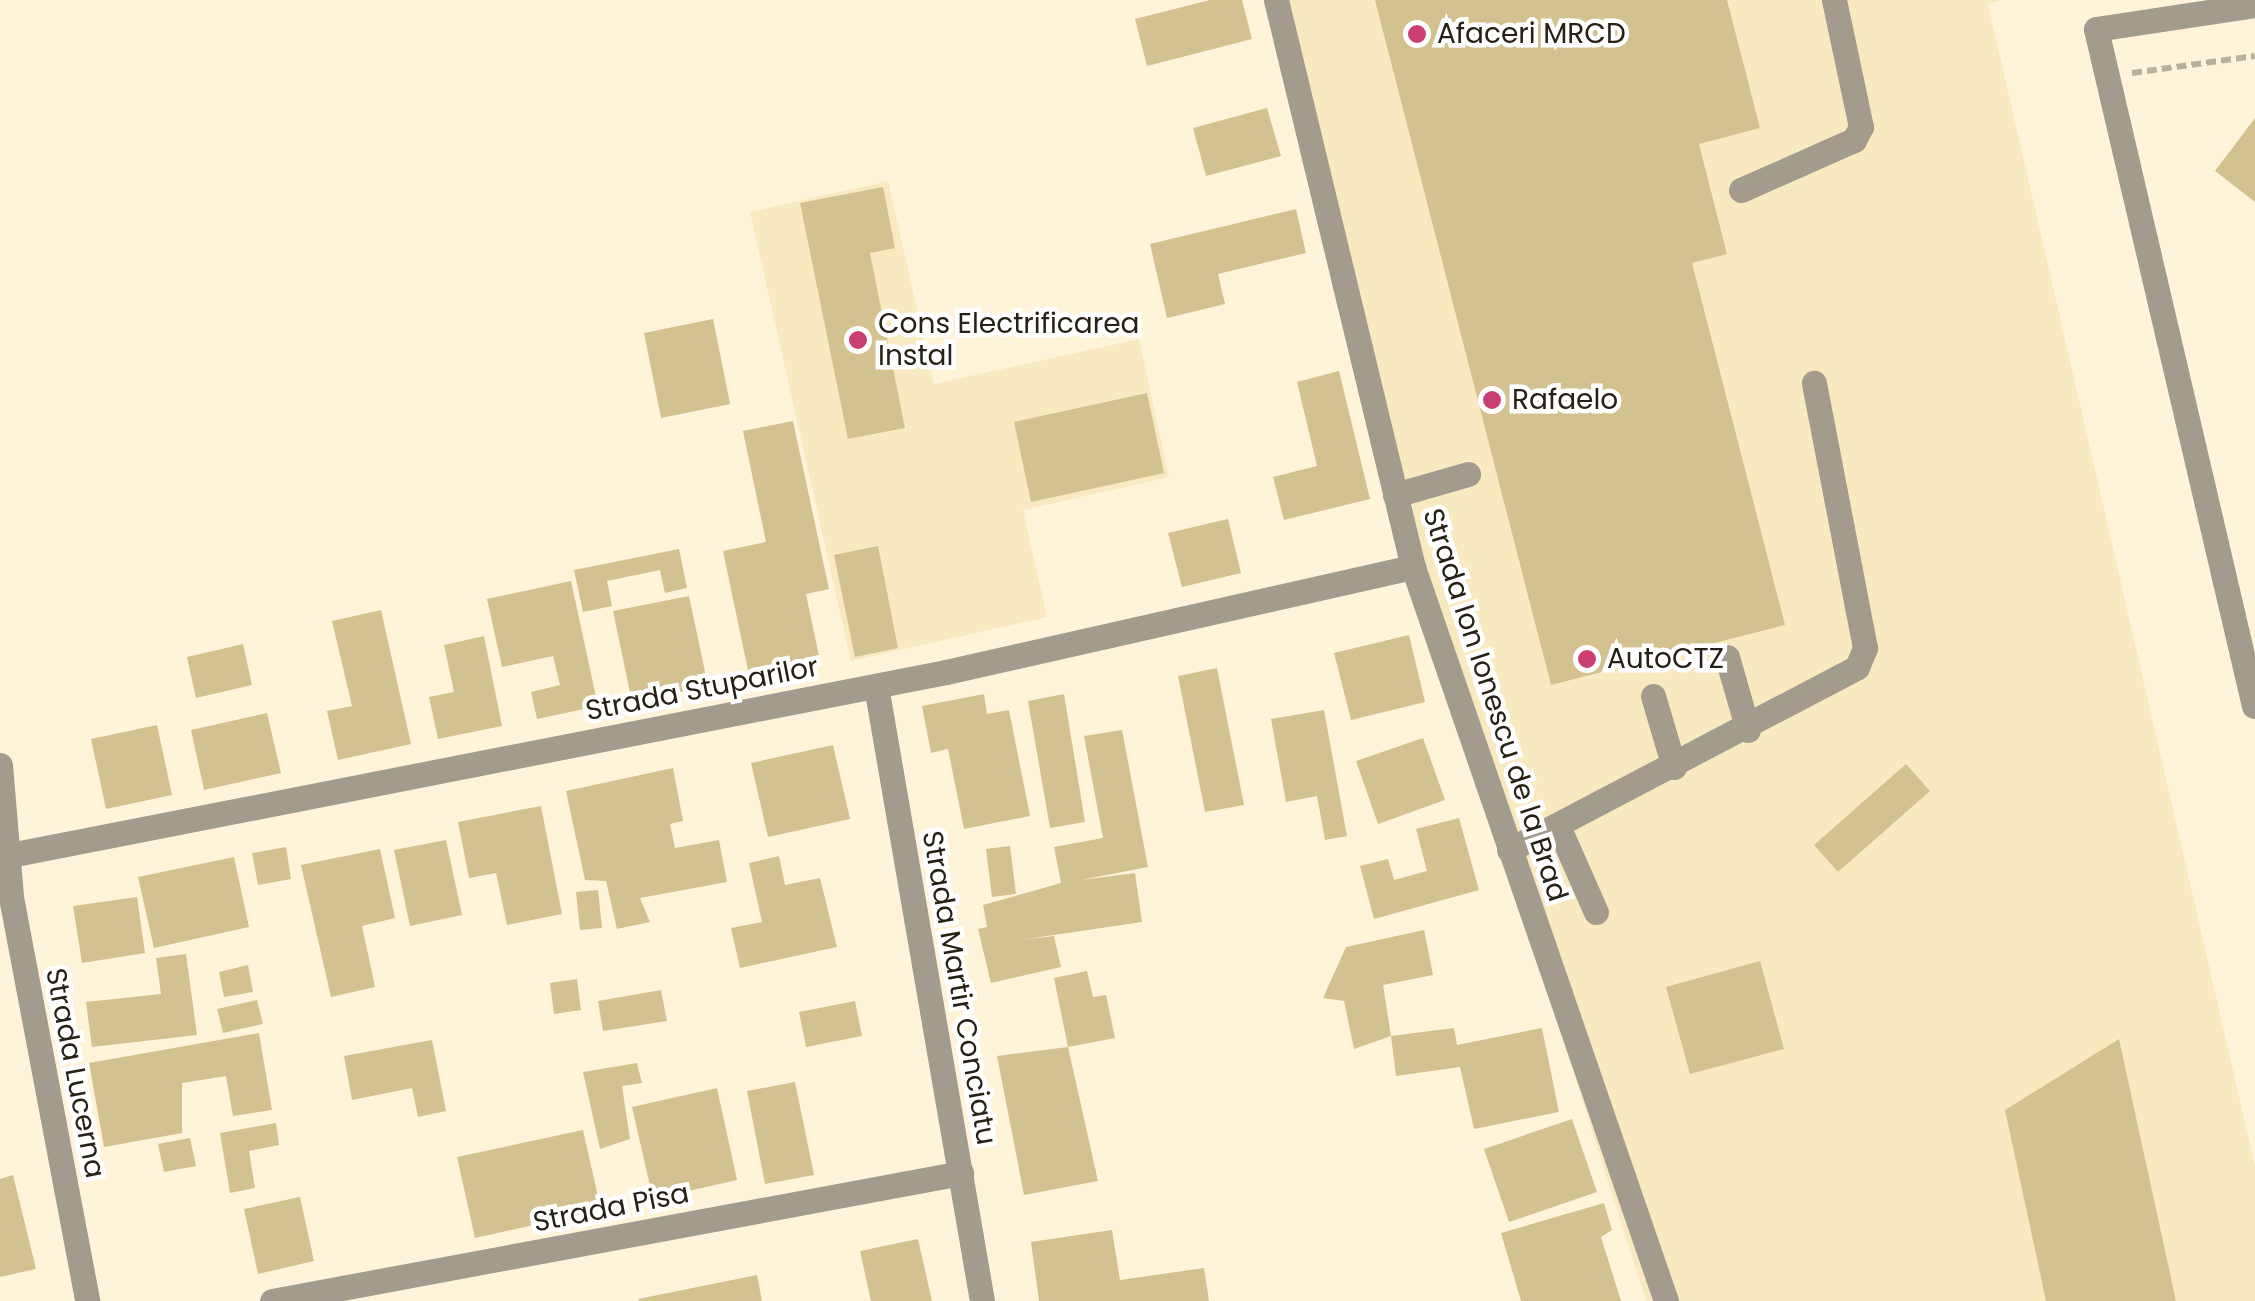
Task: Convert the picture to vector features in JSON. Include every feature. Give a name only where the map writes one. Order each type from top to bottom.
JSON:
[{"type":"street","name":"Strada Ion Ionescu de la Brad","points":[[1276,0],[1413,568],[1666,1301]]},
{"type":"street","points":[[1742,190],[1854,140],[1859,116],[1834,0]]},
{"type":"street","points":[[2254,706],[2096,30],[2255,5]]},
{"type":"street","points":[[1509,850],[1838,684],[1865,648],[1814,383]]},
{"type":"street","points":[[1396,494],[1468,474]]},
{"type":"street","name":"Strada Stuparilor","points":[[5,856],[876,686],[1413,568]]},
{"type":"street","points":[[1727,657],[1748,730]]},
{"type":"street","name":"Strada Martir Conciatu","points":[[876,686],[982,1301]]},
{"type":"street","points":[[1653,696],[1674,767]]},
{"type":"street","name":"Strada Lucerna","points":[[0,765],[5,856],[88,1301]]},
{"type":"street","points":[[1558,826],[1596,912]]},
{"type":"street","name":"Strada Pisa","points":[[272,1301],[961,1173]]},
{"type":"path","points":[[2107,76],[2255,56]]},
{"type":"shaded area","points":[[1275,0],[2002,0],[1988,4],[2255,1166],[2255,1301],[1646,1301],[1413,567]]},
{"type":"shaded area","points":[[888,181],[934,384],[1139,339],[1169,477],[1023,510],[1047,617],[851,661],[750,212]]},
{"type":"building","points":[[1210,0],[1242,0],[1252,39],[1147,66],[1135,19]]},
{"type":"building","points":[[1375,0],[1727,0],[1760,128],[1699,144],[1727,254],[1692,263],[1785,625],[1551,685]]},
{"type":"building","points":[[1267,108],[1281,156],[1206,176],[1193,128]]},
{"type":"building","points":[[2255,118],[2255,202],[2215,171]]},
{"type":"building","name":"Cons Electrificarea Instal","points":[[883,187],[895,248],[870,253],[905,428],[848,439],[800,203]]},
{"type":"building","points":[[1296,209],[1306,253],[1218,274],[1225,304],[1167,318],[1150,244]]},
{"type":"building","points":[[713,319],[730,404],[661,418],[644,333]]},
{"type":"building","points":[[1339,371],[1370,499],[1284,520],[1273,477],[1317,466],[1297,382]]},
{"type":"building","points":[[1147,393],[1164,473],[1031,502],[1014,422]]},
{"type":"building","points":[[793,421],[829,589],[806,594],[821,666],[750,680],[723,551],[766,542],[743,431]]},
{"type":"building","points":[[1228,519],[1241,573],[1182,587],[1168,533]]},
{"type":"building","points":[[878,546],[898,648],[855,657],[834,555]]},
{"type":"building","points":[[679,549],[687,588],[665,593],[660,570],[607,581],[612,606],[583,612],[574,570]]},
{"type":"building","points":[[571,581],[598,706],[537,719],[531,692],[560,685],[553,656],[502,667],[487,599]]},
{"type":"building","points":[[689,596],[708,686],[632,702],[613,611]]},
{"type":"building","points":[[381,610],[411,744],[338,760],[327,711],[352,706],[332,621]]},
{"type":"building","points":[[1409,635],[1425,702],[1351,720],[1334,653]]},
{"type":"building","points":[[484,636],[502,726],[438,739],[429,697],[454,692],[444,645]]},
{"type":"building","points":[[243,644],[252,685],[196,698],[187,657]]},
{"type":"building","points":[[1217,668],[1244,805],[1205,812],[1178,676]]},
{"type":"building","points":[[984,694],[987,714],[1009,710],[1030,816],[964,829],[948,749],[931,753],[922,706]]},
{"type":"building","points":[[1064,694],[1085,822],[1050,828],[1028,701]]},
{"type":"building","points":[[1324,710],[1347,836],[1325,840],[1317,796],[1286,802],[1271,719]]},
{"type":"building","points":[[267,713],[281,773],[204,790],[191,730]]},
{"type":"building","points":[[157,725],[172,795],[106,809],[91,739]]},
{"type":"building","points":[[1122,730],[1148,867],[1081,880],[1135,873],[1142,922],[1020,940],[1054,936],[1061,967],[991,983],[978,929],[987,927],[983,905],[1061,883],[1054,847],[1103,838],[1084,736]]},
{"type":"building","points":[[1423,738],[1445,800],[1378,824],[1356,761]]},
{"type":"building","points":[[833,745],[850,819],[768,837],[751,763]]},
{"type":"building","points":[[1906,764],[1930,791],[1838,872],[1814,845]]},
{"type":"building","points":[[673,768],[683,821],[670,824],[675,848],[719,840],[727,882],[640,898],[650,922],[617,929],[606,881],[585,880],[566,791]]},
{"type":"building","points":[[541,806],[562,914],[507,925],[496,873],[469,878],[458,822]]},
{"type":"building","points":[[1459,818],[1479,890],[1374,919],[1360,866],[1388,859],[1394,880],[1427,871],[1416,829]]},
{"type":"building","points":[[446,840],[462,915],[410,926],[394,850]]},
{"type":"building","points":[[1010,846],[1016,894],[992,897],[986,849]]},
{"type":"building","points":[[286,847],[291,879],[258,885],[252,853]]},
{"type":"building","points":[[380,849],[395,918],[362,926],[375,987],[331,997],[301,865]]},
{"type":"building","points":[[779,856],[785,885],[820,878],[837,947],[740,968],[731,928],[762,922],[749,863]]},
{"type":"building","points":[[234,857],[249,927],[154,948],[138,877]]},
{"type":"building","points":[[598,890],[602,928],[580,930],[576,892]]},
{"type":"building","points":[[137,897],[145,953],[82,963],[73,906]]},
{"type":"building","points":[[1424,930],[1433,975],[1383,985],[1391,1036],[1354,1049],[1344,1001],[1323,998],[1346,947]]},
{"type":"building","points":[[186,954],[197,1035],[92,1047],[86,1002],[161,994],[156,958]]},
{"type":"building","points":[[1760,961],[1784,1049],[1690,1074],[1666,987]]},
{"type":"building","points":[[248,965],[253,992],[224,997],[219,972]]},
{"type":"building","points":[[1087,971],[1093,997],[1106,995],[1115,1038],[1068,1047],[1054,978]]},
{"type":"building","points":[[577,979],[581,1010],[554,1014],[550,983]]},
{"type":"building","points":[[661,990],[667,1021],[603,1031],[598,1001]]},
{"type":"building","points":[[257,1000],[263,1024],[223,1033],[217,1009]]},
{"type":"building","points":[[855,1001],[862,1036],[806,1047],[799,1012]]},
{"type":"building","points":[[1454,1028],[1457,1045],[1542,1028],[1559,1112],[1474,1129],[1460,1067],[1396,1076],[1391,1036]]},
{"type":"building","points":[[259,1033],[272,1110],[233,1116],[226,1076],[182,1083],[182,1133],[104,1147],[89,1063]]},
{"type":"building","points":[[2119,1039],[2176,1301],[2046,1301],[2005,1110]]},
{"type":"building","points":[[432,1040],[446,1111],[418,1117],[412,1088],[352,1100],[344,1056]]},
{"type":"building","points":[[1068,1047],[1098,1181],[1024,1195],[997,1056]]},
{"type":"building","points":[[637,1063],[642,1083],[622,1086],[630,1139],[600,1149],[583,1072]]},
{"type":"building","points":[[795,1082],[814,1175],[765,1184],[747,1091]]},
{"type":"building","points":[[717,1088],[737,1180],[653,1199],[632,1107]]},
{"type":"building","points":[[1572,1119],[1597,1192],[1509,1222],[1484,1149]]},
{"type":"building","points":[[276,1123],[279,1145],[249,1151],[255,1188],[230,1193],[220,1133]]},
{"type":"building","points":[[583,1130],[601,1210],[475,1238],[457,1157]]},
{"type":"building","points":[[190,1138],[196,1166],[164,1172],[158,1144]]},
{"type":"building","points":[[13,1175],[36,1269],[0,1277],[0,1179]]},
{"type":"building","points":[[300,1197],[314,1261],[258,1274],[244,1209]]},
{"type":"building","points":[[1604,1203],[1612,1230],[1601,1237],[1621,1301],[1521,1301],[1501,1233]]},
{"type":"building","points":[[1112,1230],[1120,1280],[1204,1268],[1209,1301],[1039,1301],[1031,1242]]},
{"type":"building","points":[[918,1239],[932,1301],[871,1301],[860,1251]]},
{"type":"building","points":[[757,1275],[762,1301],[638,1299]]},
{"type":"place","name":"Afaceri MRCD","points":[[1417,34]]},
{"type":"place","name":"Cons Electrificarea Instal","points":[[858,340]]},
{"type":"place","name":"Rafaelo","points":[[1492,400]]},
{"type":"place","name":"AutoCTZ","points":[[1587,659]]}]
